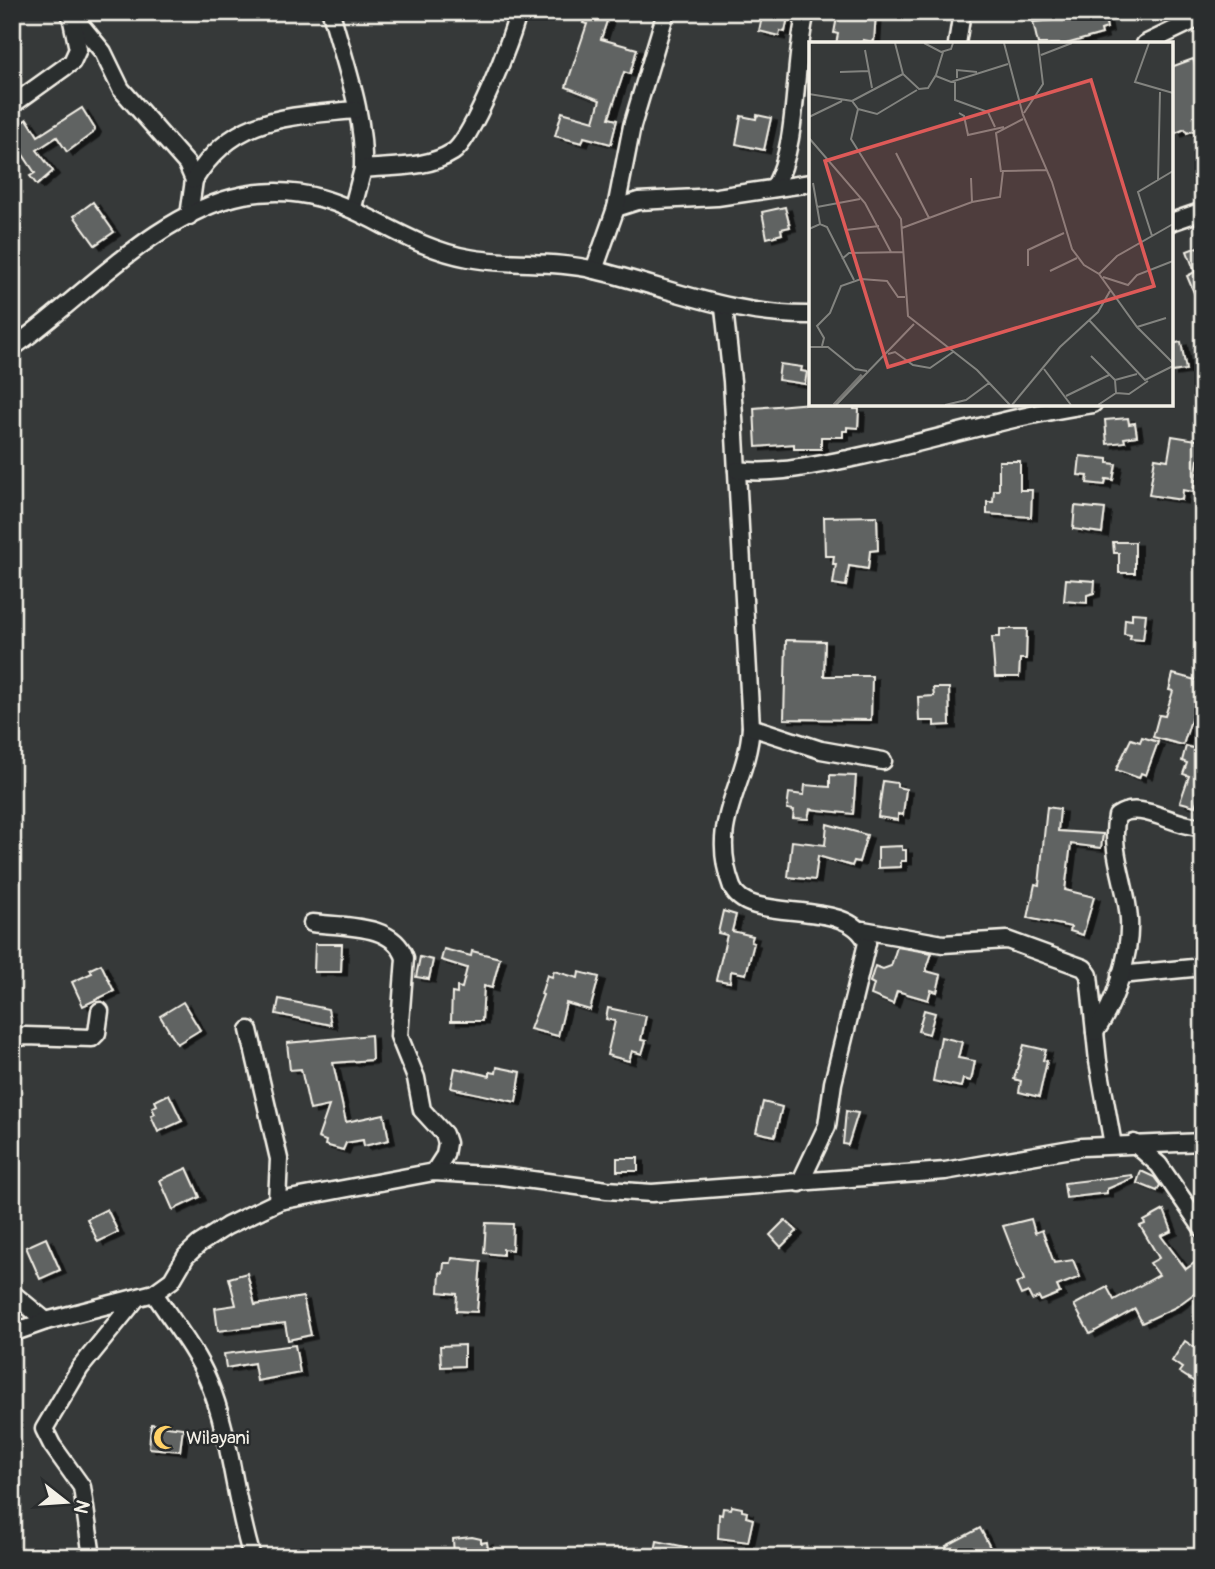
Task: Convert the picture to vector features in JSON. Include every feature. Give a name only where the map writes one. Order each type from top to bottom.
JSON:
[{"type":"street","points":[[331,12],[343,62],[354,85],[355,110],[364,138],[363,169],[353,207]]},
{"type":"street","points":[[363,169],[426,163],[454,152],[467,138],[509,43],[518,12]]},
{"type":"street","points":[[594,270],[616,208],[632,126],[666,12]]},
{"type":"street","points":[[774,188],[787,158],[799,38],[806,12]]},
{"type":"street","points":[[957,42],[962,12]]},
{"type":"street","points":[[71,13],[103,52],[121,89],[187,164],[194,180]]},
{"type":"street","points":[[12,105],[72,62],[77,55],[71,13]]},
{"type":"street","points":[[1149,42],[1203,16]]},
{"type":"street","points":[[189,216],[194,180],[208,158],[221,145],[241,132],[284,118],[355,110]]},
{"type":"street","points":[[616,208],[638,201],[717,197],[809,183]]},
{"type":"street","points":[[12,348],[134,251],[189,216],[243,195],[276,192],[300,193],[353,207],[429,247],[469,258],[529,261],[594,270],[724,308],[774,315],[809,315]]},
{"type":"street","points":[[1173,221],[1203,211]]},
{"type":"street","points":[[724,308],[737,470],[751,727],[750,743],[723,826],[732,888],[746,902],[802,911],[863,930],[943,944],[1007,940],[1074,962],[1089,975],[1113,1145]]},
{"type":"street","points":[[737,470],[778,472],[926,443],[1025,415],[1081,406]]},
{"type":"street","points":[[751,727],[821,750],[883,761]]},
{"type":"street","points":[[1096,1032],[1111,1009],[1120,975],[1129,919],[1116,849],[1117,816],[1131,808],[1140,809],[1173,823],[1203,827]]},
{"type":"street","points":[[312,923],[377,931],[393,938],[401,947],[405,958],[399,1036],[416,1078],[422,1110],[444,1134],[447,1143],[445,1155],[434,1172]]},
{"type":"street","points":[[800,1183],[827,1126],[833,1083],[867,943],[863,930]]},
{"type":"street","points":[[1120,975],[1203,967]]},
{"type":"street","points":[[12,1039],[25,1036],[92,1038],[97,1033],[100,1011]]},
{"type":"street","points":[[249,1030],[279,1158],[277,1202]]},
{"type":"street","points":[[12,1333],[154,1293],[172,1279],[186,1256],[199,1244],[227,1226],[277,1202],[434,1172],[502,1176],[652,1193],[945,1171],[1058,1150],[1134,1143],[1203,1142]]},
{"type":"street","points":[[1134,1143],[1159,1165],[1203,1229]]},
{"type":"street","points":[[12,1293],[47,1321]]},
{"type":"street","points":[[154,1293],[208,1379],[227,1441],[234,1489],[252,1557]]},
{"type":"street","points":[[92,1557],[82,1487],[44,1429],[80,1368],[136,1299]]},
{"type":"building","points":[[587,12],[610,12],[601,39],[637,49],[630,74],[624,72],[609,118],[617,120],[611,144],[584,137],[582,143],[555,136],[562,112],[594,121],[600,100],[566,87],[587,24],[583,23]]},
{"type":"building","points":[[763,12],[789,12],[785,32],[780,31],[779,36],[759,31]]},
{"type":"building","points":[[838,12],[876,12],[874,42],[836,42],[838,34],[834,33]]},
{"type":"building","points":[[1072,12],[1104,12],[1107,28],[1101,30],[1102,34],[1073,42],[1038,42],[1033,22],[1053,20],[1052,16]]},
{"type":"building","points":[[1193,59],[1203,84],[1203,127],[1187,133],[1185,129],[1176,133],[1173,126],[1173,66]]},
{"type":"building","points":[[82,108],[95,129],[93,133],[67,152],[57,137],[37,150],[53,171],[37,185],[30,176],[35,173],[12,138],[12,129],[27,119],[38,136]]},
{"type":"building","points":[[757,115],[771,118],[764,150],[736,144],[741,116],[756,119]]},
{"type":"building","points":[[93,202],[114,232],[95,245],[74,216]]},
{"type":"building","points":[[785,207],[790,227],[781,229],[782,234],[767,238],[762,212]]},
{"type":"building","points":[[1203,245],[1202,312],[1187,276],[1195,272],[1187,251]]},
{"type":"building","points":[[1181,342],[1186,370],[1173,372],[1173,344]]},
{"type":"building","points":[[780,364],[802,367],[801,371],[807,372],[805,384],[778,380]]},
{"type":"building","points":[[809,403],[809,406],[854,406],[854,409],[859,409],[858,428],[847,427],[847,431],[843,431],[843,437],[821,437],[821,449],[794,449],[794,444],[756,447],[754,408]]},
{"type":"building","points":[[1128,418],[1129,424],[1135,423],[1137,436],[1124,438],[1125,442],[1107,444],[1105,420]]},
{"type":"building","points":[[1172,436],[1203,441],[1203,461],[1198,460],[1193,492],[1183,490],[1182,500],[1149,495],[1155,458],[1168,460]]},
{"type":"building","points":[[1080,456],[1108,459],[1108,463],[1116,464],[1113,480],[1106,479],[1105,485],[1087,483],[1088,476],[1078,475]]},
{"type":"building","points":[[999,461],[1020,461],[1020,490],[1032,490],[1031,517],[987,514],[987,502],[993,502],[994,490],[999,490]]},
{"type":"building","points":[[1075,506],[1105,509],[1102,533],[1073,529]]},
{"type":"building","points":[[877,516],[878,550],[870,551],[868,569],[849,566],[846,586],[833,584],[836,564],[833,564],[834,556],[825,556],[824,517]]},
{"type":"building","points":[[1113,542],[1135,542],[1135,573],[1119,573],[1119,553],[1114,553]]},
{"type":"building","points":[[1066,579],[1095,581],[1094,593],[1087,595],[1087,603],[1064,601]]},
{"type":"building","points":[[1132,613],[1146,614],[1143,640],[1130,639],[1131,635],[1124,634],[1125,619],[1132,620]]},
{"type":"building","points":[[1000,629],[1027,629],[1026,659],[1020,659],[1019,677],[995,677],[992,637],[1000,637]]},
{"type":"building","points":[[786,640],[825,641],[824,676],[872,676],[871,720],[784,719]]},
{"type":"building","points":[[1173,674],[1203,682],[1183,745],[1153,737],[1159,715],[1165,716],[1173,691],[1169,690]]},
{"type":"building","points":[[933,688],[949,688],[950,725],[934,726],[934,721],[919,721],[918,697],[934,696]]},
{"type":"building","points":[[1142,737],[1158,742],[1146,775],[1141,773],[1139,778],[1116,770],[1131,739],[1140,742]]},
{"type":"building","points":[[1186,746],[1203,751],[1203,784],[1195,806],[1180,802],[1189,776],[1183,774],[1187,763],[1182,761]]},
{"type":"building","points":[[830,775],[856,776],[853,814],[810,809],[808,819],[793,818],[794,810],[787,809],[789,793],[804,795],[805,785],[830,787]]},
{"type":"building","points":[[883,781],[897,783],[897,787],[906,789],[903,815],[898,814],[898,820],[878,817]]},
{"type":"building","points":[[1047,807],[1060,809],[1058,831],[1103,834],[1101,848],[1071,844],[1065,890],[1094,897],[1083,935],[1070,931],[1071,927],[1028,918],[1035,884],[1039,885]]},
{"type":"building","points":[[827,824],[867,835],[859,862],[854,861],[852,866],[818,856],[815,880],[788,877],[792,841],[825,845]]},
{"type":"building","points":[[902,846],[902,850],[906,850],[906,861],[901,861],[901,867],[878,868],[878,847]]},
{"type":"building","points":[[723,911],[736,915],[732,931],[753,936],[751,942],[754,943],[746,974],[731,971],[730,982],[716,980],[727,935],[718,933]]},
{"type":"building","points":[[315,944],[342,944],[341,972],[314,972]]},
{"type":"building","points":[[897,947],[932,953],[926,971],[941,975],[937,992],[931,990],[928,1000],[897,991],[893,1004],[871,995],[874,984],[870,982],[875,966],[883,969],[891,966]]},
{"type":"building","points":[[444,949],[471,956],[472,951],[500,958],[492,988],[484,986],[482,1021],[451,1021],[452,993],[457,994],[457,987],[462,988],[467,968],[441,960]]},
{"type":"building","points":[[420,957],[433,960],[429,979],[416,977]]},
{"type":"building","points":[[101,964],[114,991],[83,1006],[72,982],[92,973],[90,969]]},
{"type":"building","points":[[554,971],[578,978],[579,972],[599,977],[590,1010],[566,1003],[558,1036],[530,1029],[543,995],[541,994],[547,975],[552,977]]},
{"type":"building","points":[[279,999],[328,1009],[331,1025],[276,1014]]},
{"type":"building","points":[[183,1002],[200,1030],[177,1044],[160,1016]]},
{"type":"building","points":[[608,1008],[646,1016],[641,1040],[646,1041],[642,1054],[632,1051],[629,1061],[607,1055],[615,1021],[606,1019]]},
{"type":"building","points":[[924,1010],[935,1013],[929,1034],[918,1031]]},
{"type":"building","points":[[371,1035],[372,1060],[333,1063],[346,1122],[384,1114],[389,1140],[364,1146],[363,1140],[346,1143],[343,1150],[325,1145],[326,1141],[318,1138],[329,1106],[310,1110],[301,1069],[290,1070],[287,1043]]},
{"type":"building","points":[[941,1037],[962,1042],[958,1058],[975,1061],[971,1081],[963,1079],[961,1087],[933,1081]]},
{"type":"building","points":[[1024,1045],[1046,1050],[1043,1060],[1047,1061],[1039,1097],[1019,1092],[1021,1081],[1014,1079]]},
{"type":"building","points":[[497,1067],[521,1072],[516,1102],[451,1088],[455,1068],[490,1076],[490,1072],[496,1073]]},
{"type":"building","points":[[169,1094],[182,1121],[158,1132],[151,1116],[155,1114],[152,1108],[157,1105],[155,1101]]},
{"type":"building","points":[[763,1102],[782,1107],[775,1136],[756,1132]]},
{"type":"building","points":[[846,1111],[858,1113],[848,1145],[843,1144]]},
{"type":"building","points":[[617,1158],[638,1158],[638,1171],[617,1171]]},
{"type":"building","points":[[187,1168],[200,1197],[173,1210],[160,1180]]},
{"type":"building","points":[[1141,1171],[1154,1177],[1160,1185],[1157,1191],[1137,1183]]},
{"type":"building","points":[[1132,1175],[1133,1178],[1107,1189],[1107,1193],[1066,1198],[1064,1183]]},
{"type":"building","points":[[107,1209],[118,1232],[98,1242],[87,1219]]},
{"type":"building","points":[[1164,1210],[1172,1231],[1161,1236],[1186,1269],[1197,1261],[1203,1269],[1203,1287],[1176,1307],[1142,1323],[1135,1309],[1090,1334],[1074,1305],[1107,1287],[1114,1300],[1159,1275],[1150,1263],[1159,1258],[1140,1226]]},
{"type":"building","points":[[1031,1219],[1035,1233],[1042,1230],[1054,1263],[1073,1260],[1080,1277],[1057,1286],[1060,1293],[1041,1301],[1039,1297],[1032,1300],[1028,1292],[1021,1295],[1016,1284],[1024,1280],[1003,1226]]},
{"type":"building","points":[[785,1220],[797,1231],[781,1247],[770,1235]]},
{"type":"building","points":[[486,1223],[513,1224],[512,1250],[503,1249],[503,1255],[484,1253]]},
{"type":"building","points":[[46,1238],[60,1270],[40,1279],[26,1247]]},
{"type":"building","points":[[452,1258],[481,1261],[477,1312],[456,1311],[457,1294],[439,1292],[440,1272],[443,1273],[444,1263],[451,1263]]},
{"type":"building","points":[[247,1273],[255,1305],[303,1297],[311,1335],[288,1340],[285,1323],[218,1331],[215,1308],[236,1305],[229,1278]]},
{"type":"building","points":[[1185,1341],[1203,1353],[1203,1382],[1193,1381],[1179,1372],[1182,1368],[1172,1361]]},
{"type":"building","points":[[295,1345],[300,1373],[257,1381],[254,1363],[226,1368],[224,1354]]},
{"type":"building","points":[[464,1345],[464,1366],[441,1367],[440,1346]]},
{"type":"building","name":"Wilayani","points":[[151,1424],[183,1428],[180,1451],[149,1448]]},
{"type":"building","points":[[732,1506],[742,1508],[742,1511],[747,1512],[746,1517],[753,1519],[748,1542],[718,1538],[719,1514],[722,1515],[723,1508],[731,1509]]},
{"type":"building","points":[[980,1528],[995,1557],[952,1557],[946,1546]]},
{"type":"building","points":[[453,1539],[481,1539],[481,1543],[487,1542],[489,1557],[454,1557]]},
{"type":"building","points":[[657,1541],[686,1547],[684,1557],[654,1557]]},
{"type":"place","name":"Wilayani","points":[[166,1438]]}]
